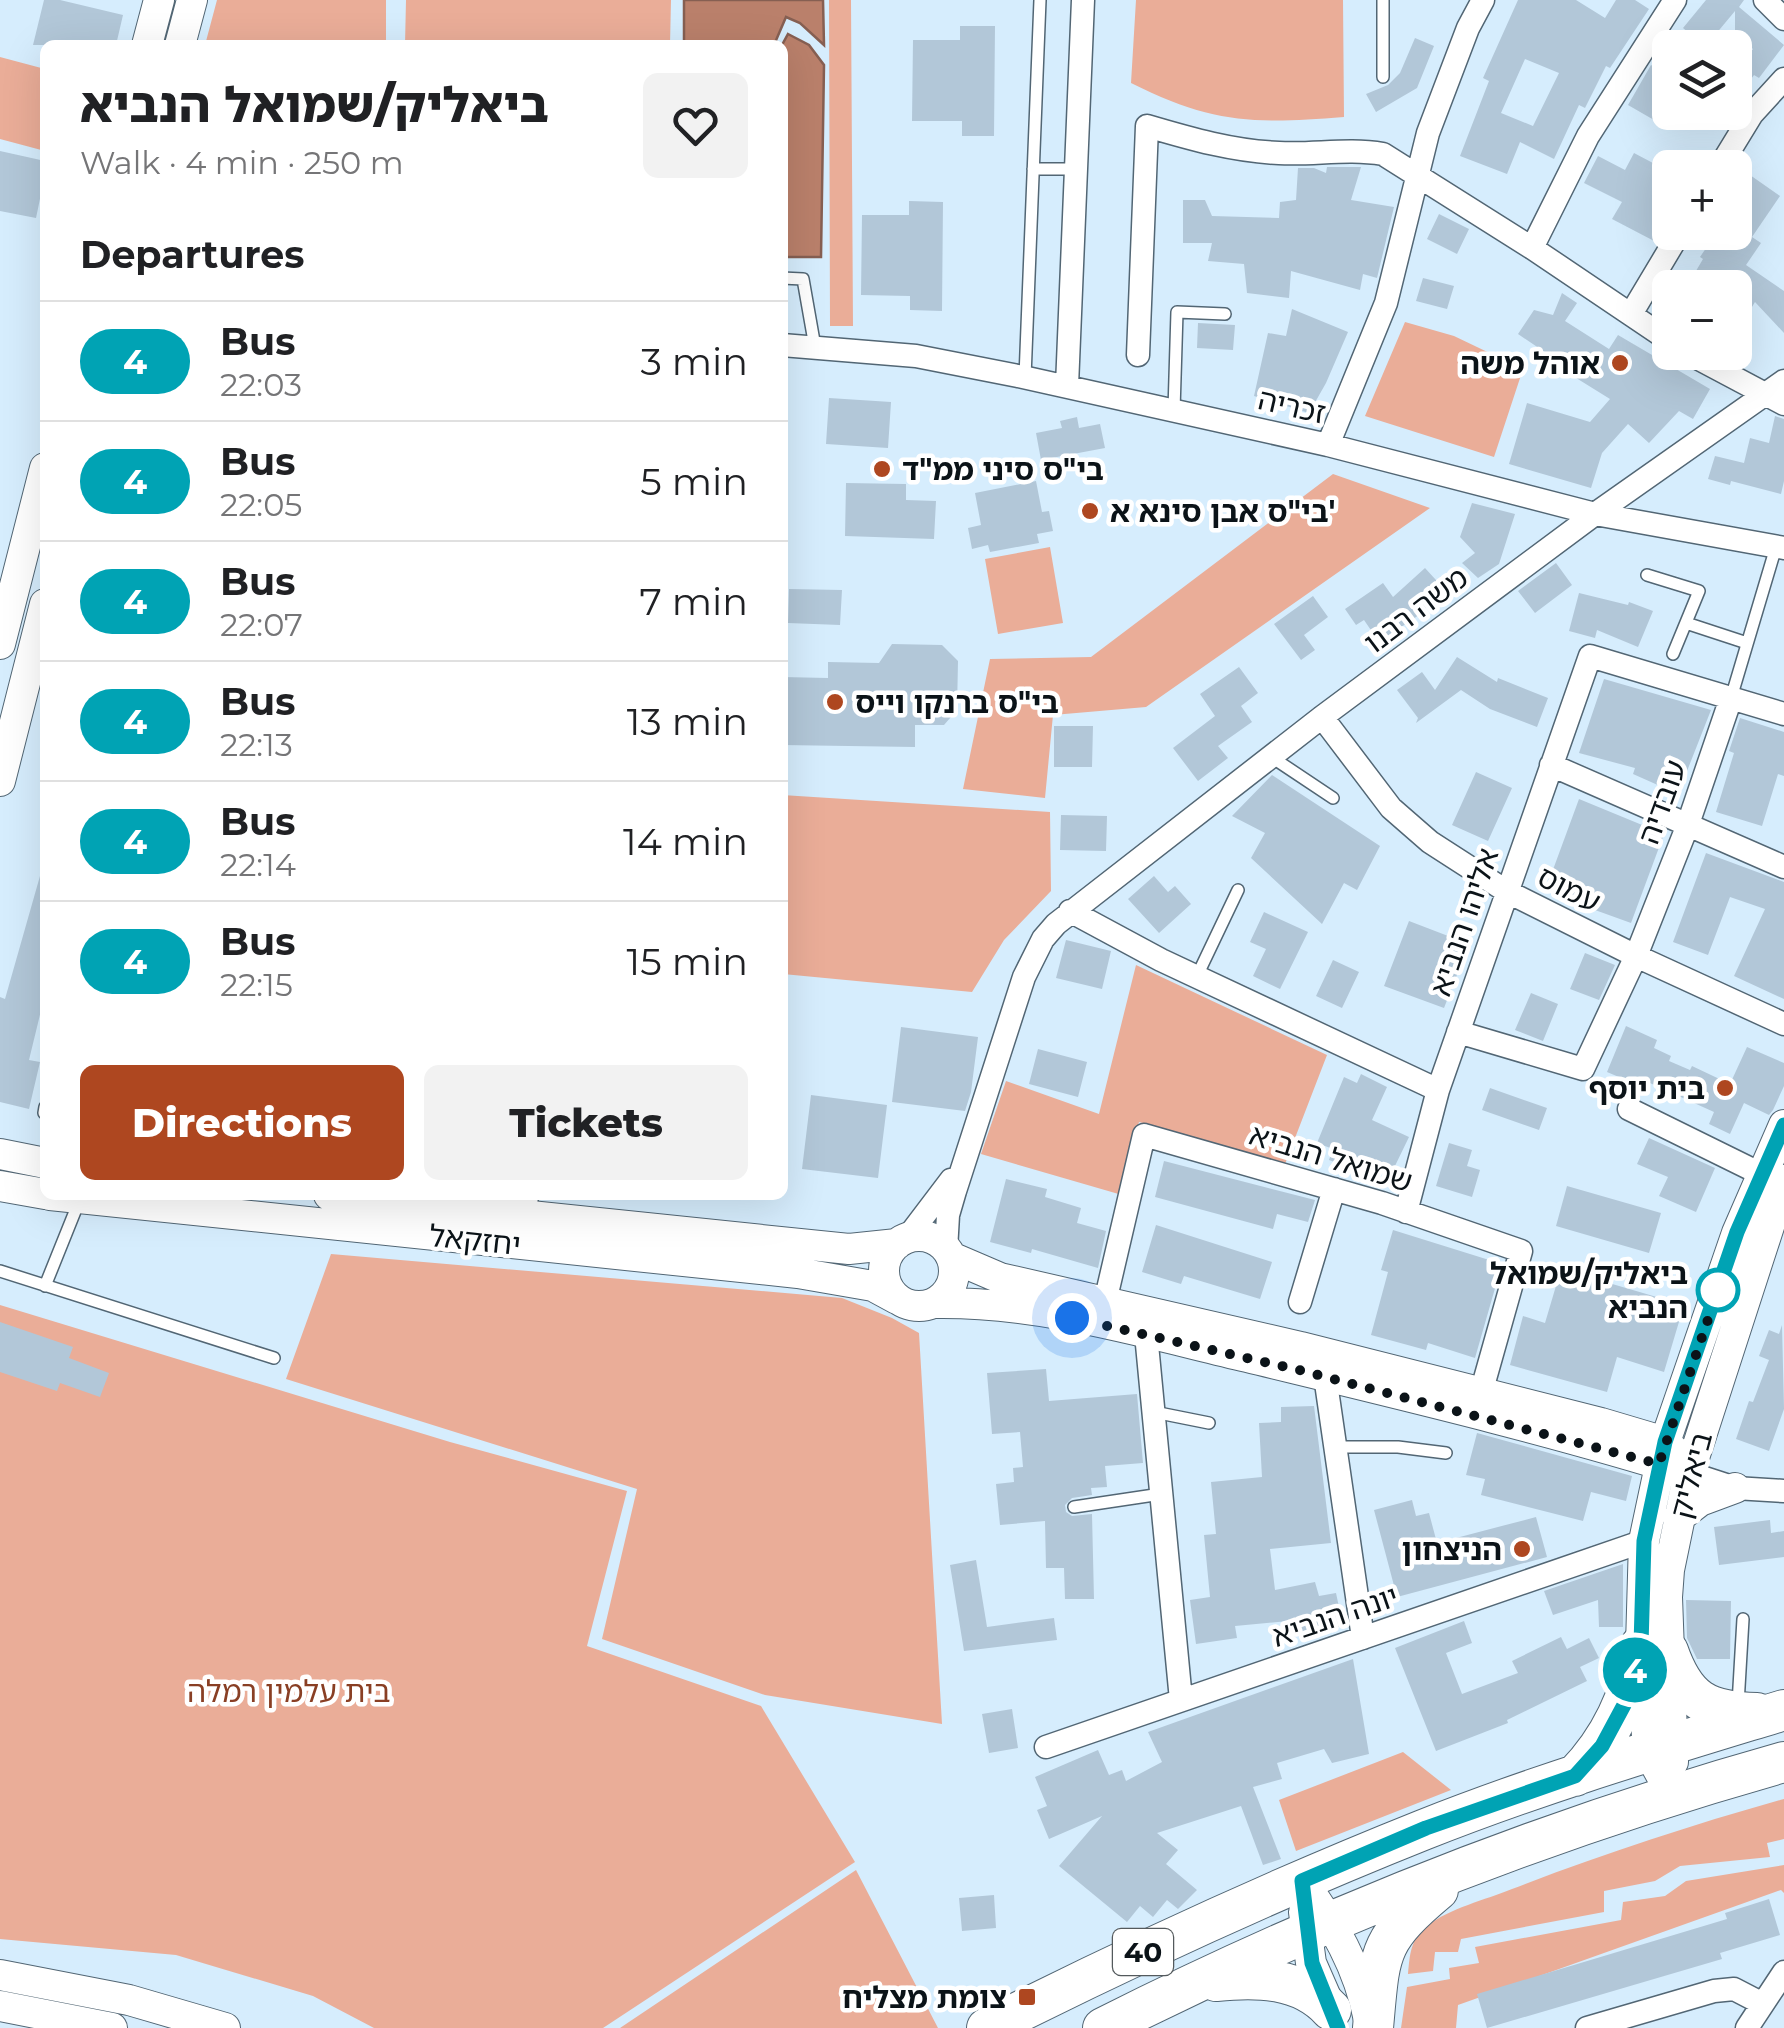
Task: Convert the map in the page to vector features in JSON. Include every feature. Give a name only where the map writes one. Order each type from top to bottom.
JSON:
[{"type":"highway","points":[[1575,1776],[1602,1746],[1654,1648],[1688,1693],[1713,1708],[1764,1712]]},
{"type":"highway","name":"40","points":[[987,2028],[1195,1928],[1426,1828],[1764,1712]]},
{"type":"highway","name":"40","points":[[1103,2028],[1192,1984],[1467,1866],[1672,1795],[1784,1762]]},
{"type":"highway","points":[[1371,2028],[1381,1958],[1391,1934],[1405,1917],[1467,1866]]},
{"type":"highway","points":[[1192,1984],[1243,1978],[1279,1981],[1320,1997],[1335,2019]]},
{"type":"street","points":[[148,40],[159,0]]},
{"type":"street","points":[[181,40],[192,0]]},
{"type":"street","points":[[1067,386],[1082,0]]},
{"type":"street","points":[[1532,248],[1588,136],[1674,0]]},
{"type":"street","points":[[1765,0],[1784,19]]},
{"type":"street","points":[[1328,445],[1386,303],[1428,133],[1476,2]]},
{"type":"street","points":[[1730,150],[1752,114],[1784,79]]},
{"type":"street","points":[[1138,356],[1147,126],[1233,150],[1284,154],[1362,150],[1383,154],[1652,329]]},
{"type":"street","points":[[1631,314],[1669,250]]},
{"type":"street","name":"זכריה","points":[[788,345],[916,356],[1025,377],[1328,445],[1595,514],[1780,548]]},
{"type":"street","points":[[1719,370],[1774,400]]},
{"type":"street","name":"משה רבנו","points":[[964,1161],[1024,977],[1043,939],[1070,911],[1322,716],[1595,514],[1774,400],[1784,381]]},
{"type":"street","points":[[0,644],[40,488]]},
{"type":"street","points":[[0,781],[40,624]]},
{"type":"street","name":"אליהו הנביא","points":[[1406,1212],[1438,1090],[1590,656],[1731,698]]},
{"type":"street","points":[[1731,698],[1784,714]]},
{"type":"street","name":"עובדיה","points":[[1458,1032],[1583,1070],[1636,956],[1687,827],[1731,698]]},
{"type":"street","name":"עמוס","points":[[1322,716],[1391,808],[1430,842],[1506,891],[1784,1024]]},
{"type":"street","points":[[1551,765],[1784,868]]},
{"type":"street","points":[[1070,911],[1438,1090]]},
{"type":"street","points":[[1629,1109],[1773,1177]]},
{"type":"street","name":"ביאליק","points":[[1654,1648],[1689,1473],[1773,1177],[1784,1125]]},
{"type":"street","name":"שמואל הנביא","points":[[1106,1302],[1144,1135],[1334,1189],[1522,1250],[1480,1393]]},
{"type":"street","points":[[0,1154],[40,1162]]},
{"type":"street","points":[[964,1161],[934,1207],[890,1252],[884,1272],[890,1292],[897,1299],[915,1306],[998,1303],[1662,1453]]},
{"type":"street","points":[[934,1303],[950,1288],[954,1267],[949,1253],[948,1215],[964,1161]]},
{"type":"street","name":"ביאליק","points":[[1672,1795],[1661,1748],[1644,1541],[1662,1453],[1737,1232],[1773,1177]]},
{"type":"street","name":"יחזקאל","points":[[0,1186],[40,1193]]},
{"type":"street","points":[[1300,1302],[1334,1189]]},
{"type":"street","name":"יחזקאל","points":[[96,1200],[798,1273],[872,1286],[897,1299]]},
{"type":"street","name":"יחזקאל","points":[[428,1200],[526,1205],[849,1250],[902,1241]]},
{"type":"street","points":[[902,1241],[929,1238],[949,1253],[1000,1278],[1480,1393],[1662,1453],[1689,1473],[1735,1488],[1784,1491]]},
{"type":"street","points":[[1146,1334],[1181,1700]]},
{"type":"street","points":[[1325,1376],[1363,1638]]},
{"type":"street","points":[[1678,1518],[1700,1500],[1735,1488]]},
{"type":"street","name":"יונה הנביא","points":[[1046,1747],[1644,1541]]},
{"type":"street","points":[[1302,1881],[1319,1928],[1359,1983],[1371,2028]]},
{"type":"street","points":[[1319,1928],[1312,1963],[1335,2019]]},
{"type":"street","points":[[1746,2028],[1784,1972]]},
{"type":"street","points":[[0,1974],[129,2000],[225,2028]]},
{"type":"street","points":[[1587,2028],[1714,1991],[1734,1989],[1761,2003]]},
{"type":"street","points":[[0,2006],[112,2028]]},
{"type":"lane","points":[[1025,377],[1040,0]]},
{"type":"lane","points":[[1383,0],[1383,76]]},
{"type":"lane","points":[[1033,169],[1076,169]]},
{"type":"lane","points":[[788,279],[803,280],[816,347]]},
{"type":"lane","points":[[1174,410],[1177,312],[1225,314]]},
{"type":"lane","name":"עובדיה","points":[[1731,698],[1780,548]]},
{"type":"lane","points":[[1647,575],[1699,592],[1673,654]]},
{"type":"lane","points":[[1686,623],[1747,642]]},
{"type":"lane","points":[[1270,756],[1333,798]]},
{"type":"lane","points":[[1197,976],[1238,890]]},
{"type":"lane","points":[[45,1286],[57,1200]]},
{"type":"lane","points":[[0,1272],[274,1358]]},
{"type":"lane","points":[[1154,1412],[1209,1423]]},
{"type":"lane","points":[[1335,1448],[1398,1447],[1446,1454]]},
{"type":"lane","points":[[1074,1506],[1161,1494]]},
{"type":"lane","points":[[1742,1618],[1764,1712]]},
{"type":"green space","points":[[217,0],[386,0],[386,40],[206,40]]},
{"type":"green space","points":[[406,0],[671,0],[670,40],[405,40]]},
{"type":"green space","points":[[829,0],[851,0],[853,326],[830,326]]},
{"type":"green space","points":[[1136,0],[1343,0],[1344,117],[1234,118],[1186,107],[1131,83]]},
{"type":"green space","points":[[0,57],[40,68],[40,150],[0,139]]},
{"type":"green space","points":[[1405,322],[1454,336],[1523,369],[1494,457],[1365,416]]},
{"type":"green space","points":[[1333,474],[1430,508],[1146,707],[1053,715],[1045,798],[963,789],[990,659],[1091,657]]},
{"type":"green space","points":[[1050,547],[1063,623],[998,634],[985,559]]},
{"type":"green space","points":[[788,795],[1050,812],[1051,891],[1004,940],[972,992],[788,974]]},
{"type":"green space","points":[[1136,965],[1327,1055],[1285,1164],[1139,1122],[1122,1195],[981,1154],[1006,1081],[1099,1114]]},
{"type":"green space","points":[[331,1254],[842,1298],[919,1333],[942,1724],[765,1695],[602,1639],[637,1489],[286,1379]]},
{"type":"green space","name":"בית עלמין רמלה","points":[[0,1305],[450,1442],[627,1491],[587,1646],[761,1706],[855,1862],[603,2028],[374,2028],[313,1996],[176,1955],[0,1939]]},
{"type":"green space","points":[[1403,1752],[1451,1790],[1296,1851],[1279,1800]]},
{"type":"green space","points":[[1784,1799],[1784,1839],[1767,1843],[1770,1857],[1680,1866],[1655,1881],[1604,1891],[1604,1912],[1461,1939],[1458,1952],[1435,1952],[1433,1971],[1408,1974],[1417,1937],[1446,1914],[1613,1852]]},
{"type":"green space","points":[[1784,1865],[1784,1893],[1781,1890],[1458,2005],[1456,2028],[1401,2028],[1407,1987],[1450,1979],[1449,1968],[1479,1963],[1475,1947],[1621,1920],[1623,1902],[1665,1896],[1686,1881]]},
{"type":"green space","points":[[856,1870],[938,2028],[620,2028]]},
{"type":"shaded area","points":[[684,0],[823,0],[824,45],[800,23],[786,17],[776,40],[684,40]]},
{"type":"shaded area","points":[[788,34],[809,45],[824,65],[821,257],[788,257],[788,40],[785,40]]},
{"type":"building","points":[[44,0],[123,15],[117,40],[40,40],[40,45],[33,45]]},
{"type":"building","points":[[1518,0],[1576,0],[1605,18],[1616,0],[1635,0],[1649,9],[1610,68],[1606,66],[1585,108],[1579,105],[1554,159],[1520,142],[1507,174],[1460,156],[1489,81],[1483,78]],"holes":[[[1525,59],[1559,73],[1533,126],[1501,113]]]},
{"type":"building","points":[[1706,0],[1744,0],[1739,7],[1784,45],[1759,78],[1752,78],[1752,30],[1735,30],[1735,11],[1719,30],[1683,28]]},
{"type":"building","points":[[960,26],[995,26],[994,136],[962,136],[962,121],[912,121],[913,40],[960,40]]},
{"type":"building","points":[[1415,38],[1434,46],[1417,88],[1376,112],[1366,94],[1388,85],[1400,73]]},
{"type":"building","points":[[1651,65],[1652,66],[1652,119],[1628,105]]},
{"type":"building","points":[[0,151],[40,160],[36,218],[0,211]]},
{"type":"building","points":[[1634,153],[1652,162],[1652,240],[1612,219],[1622,202],[1584,183],[1598,156],[1625,170]]},
{"type":"building","points":[[1327,167],[1361,167],[1351,200],[1394,207],[1377,278],[1363,274],[1360,290],[1291,271],[1289,298],[1247,293],[1244,264],[1208,261],[1212,243],[1183,243],[1183,200],[1205,200],[1212,216],[1279,218],[1280,202],[1296,200],[1298,168],[1326,173]]},
{"type":"building","points":[[1752,176],[1780,196],[1752,237]]},
{"type":"building","points":[[909,201],[943,202],[942,311],[910,310],[910,296],[861,295],[862,215],[909,215]]},
{"type":"building","points":[[1439,214],[1469,229],[1457,254],[1427,239]]},
{"type":"building","points":[[1752,237],[1761,243],[1746,265],[1784,291],[1784,333],[1755,302],[1752,307],[1752,270],[1697,270],[1703,259],[1700,257],[1705,250],[1752,250]]},
{"type":"building","points":[[1423,278],[1454,286],[1447,309],[1416,301]]},
{"type":"building","points":[[1562,293],[1577,303],[1565,321],[1609,349],[1618,335],[1652,355],[1652,370],[1678,370],[1710,389],[1693,419],[1679,411],[1649,443],[1628,424],[1602,453],[1591,488],[1509,464],[1527,403],[1590,422],[1610,399],[1552,363],[1555,359],[1518,334],[1534,310],[1553,315]]},
{"type":"building","points":[[1292,309],[1348,332],[1309,413],[1254,396],[1268,333],[1286,336]]},
{"type":"building","points":[[1198,323],[1235,325],[1233,350],[1197,348]]},
{"type":"building","points":[[829,398],[891,402],[888,448],[826,444]]},
{"type":"building","points":[[1775,416],[1784,419],[1781,494],[1708,479],[1715,456],[1744,463],[1750,438],[1769,443]]},
{"type":"building","points":[[1077,417],[1079,428],[1100,424],[1105,448],[1041,460],[1036,433],[1062,428],[1060,421]]},
{"type":"building","points":[[1036,481],[1042,512],[1049,511],[1053,531],[1037,534],[1039,543],[990,552],[988,545],[972,549],[968,528],[981,525],[975,493]]},
{"type":"building","points":[[846,483],[906,484],[906,500],[936,501],[934,539],[845,536]]},
{"type":"building","points":[[1472,503],[1515,514],[1499,564],[1478,578],[1462,563],[1475,553],[1460,537]]},
{"type":"building","points":[[1556,563],[1572,585],[1535,613],[1518,591]]},
{"type":"building","points":[[1425,568],[1446,591],[1379,642],[1364,620],[1356,625],[1345,609],[1383,583],[1393,597]]},
{"type":"building","points":[[789,589],[842,590],[840,625],[788,623]]},
{"type":"building","points":[[1579,593],[1628,605],[1629,602],[1653,611],[1638,647],[1597,630],[1595,638],[1569,631]]},
{"type":"building","points":[[1313,596],[1328,617],[1304,635],[1315,650],[1301,660],[1274,624]]},
{"type":"building","points":[[892,644],[942,645],[958,661],[957,710],[944,725],[915,725],[915,747],[788,745],[788,677],[828,678],[828,662],[879,663]]},
{"type":"building","points":[[1457,657],[1497,682],[1498,678],[1548,698],[1537,727],[1490,709],[1461,690],[1416,723],[1418,718],[1397,690],[1422,672],[1435,690]]},
{"type":"building","points":[[1239,667],[1258,693],[1241,706],[1252,722],[1218,746],[1228,758],[1198,781],[1173,748],[1215,716],[1200,694]]},
{"type":"building","points":[[1604,679],[1711,710],[1678,794],[1633,774],[1635,768],[1579,753]]},
{"type":"building","points":[[1740,718],[1784,732],[1784,776],[1778,774],[1762,826],[1716,812]]},
{"type":"building","points":[[1054,726],[1093,726],[1092,767],[1054,767]]},
{"type":"building","points":[[1476,772],[1512,788],[1488,841],[1452,825]]},
{"type":"building","points":[[1272,775],[1380,846],[1357,890],[1344,883],[1322,924],[1251,858],[1265,833],[1232,816]]},
{"type":"building","points":[[1579,799],[1664,834],[1631,923],[1595,910],[1598,904],[1547,886]]},
{"type":"building","points":[[1061,815],[1107,816],[1106,851],[1060,850]]},
{"type":"building","points":[[1706,853],[1784,882],[1784,999],[1734,976],[1765,909],[1730,897],[1708,955],[1673,942]]},
{"type":"building","points":[[40,876],[40,1015],[29,1060],[40,1062],[29,1109],[0,1102],[0,997],[5,999]]},
{"type":"building","points":[[1154,876],[1168,892],[1175,886],[1191,904],[1159,933],[1128,899]]},
{"type":"building","points":[[1264,912],[1308,932],[1280,989],[1253,976],[1266,949],[1250,942]]},
{"type":"building","points":[[1409,921],[1469,944],[1444,1008],[1384,986]]},
{"type":"building","points":[[1066,940],[1111,951],[1102,989],[1056,978]]},
{"type":"building","points":[[1585,953],[1615,965],[1599,1000],[1570,989]]},
{"type":"building","points":[[1333,960],[1359,972],[1342,1008],[1316,996]]},
{"type":"building","points":[[1531,993],[1558,1004],[1543,1041],[1515,1030]]},
{"type":"building","name":"בית יוסף","points":[[1626,1026],[1657,1040],[1654,1048],[1671,1056],[1669,1061],[1690,1070],[1692,1066],[1730,1084],[1747,1047],[1784,1063],[1784,1086],[1773,1110],[1769,1115],[1744,1103],[1730,1134],[1709,1124],[1714,1112],[1641,1079],[1638,1085],[1607,1072]]},
{"type":"building","points":[[901,1027],[978,1037],[965,1111],[892,1102]]},
{"type":"building","points":[[1038,1049],[1087,1062],[1078,1097],[1029,1084]]},
{"type":"building","points":[[1361,1074],[1387,1087],[1372,1120],[1409,1137],[1393,1170],[1361,1155],[1356,1170],[1329,1160],[1333,1149],[1317,1143],[1344,1077],[1357,1083]]},
{"type":"building","points":[[1490,1088],[1547,1108],[1539,1130],[1482,1110]]},
{"type":"building","points":[[811,1095],[887,1105],[878,1178],[802,1169]]},
{"type":"building","points":[[1649,1138],[1715,1168],[1696,1212],[1659,1196],[1668,1177],[1637,1164]]},
{"type":"building","points":[[1449,1143],[1472,1150],[1467,1166],[1480,1170],[1472,1197],[1436,1186]]},
{"type":"building","points":[[1164,1161],[1315,1200],[1308,1222],[1277,1214],[1273,1229],[1155,1197]]},
{"type":"building","points":[[1006,1179],[1047,1189],[1045,1197],[1081,1208],[1077,1223],[1106,1231],[1098,1268],[1032,1249],[1031,1253],[990,1242]]},
{"type":"building","points":[[1567,1186],[1661,1213],[1649,1253],[1556,1226]]},
{"type":"building","points":[[1156,1225],[1272,1262],[1260,1299],[1184,1276],[1181,1284],[1142,1272]]},
{"type":"building","points":[[1393,1230],[1502,1264],[1475,1358],[1428,1343],[1426,1350],[1371,1335],[1388,1272],[1381,1270]]},
{"type":"building","points":[[1561,1269],[1684,1305],[1664,1372],[1617,1357],[1607,1392],[1510,1365],[1523,1316],[1545,1323]]},
{"type":"building","points":[[0,1322],[73,1347],[69,1358],[109,1373],[100,1397],[60,1383],[57,1391],[0,1372]]},
{"type":"building","points":[[1782,1325],[1784,1409],[1769,1451],[1736,1439],[1769,1360],[1759,1356],[1769,1330],[1779,1334]]},
{"type":"building","points":[[1046,1369],[1049,1401],[1137,1394],[1143,1463],[1105,1466],[1107,1487],[1091,1488],[1092,1495],[1072,1498],[1065,1505],[1072,1516],[1092,1514],[1094,1599],[1065,1599],[1064,1568],[1046,1568],[1045,1521],[1000,1525],[996,1484],[1014,1482],[1013,1468],[1023,1467],[1020,1432],[992,1434],[987,1373]]},
{"type":"building","points":[[1314,1406],[1331,1543],[1270,1549],[1275,1590],[1315,1582],[1319,1596],[1336,1593],[1343,1626],[1302,1635],[1299,1620],[1235,1626],[1237,1638],[1196,1644],[1190,1600],[1210,1597],[1204,1535],[1216,1534],[1211,1482],[1262,1477],[1259,1423],[1281,1422],[1281,1407]]},
{"type":"building","points":[[1477,1433],[1632,1476],[1626,1501],[1591,1492],[1583,1521],[1481,1495],[1485,1479],[1466,1475]]},
{"type":"building","points":[[1412,1500],[1416,1516],[1429,1513],[1437,1543],[1536,1517],[1547,1557],[1397,1597],[1374,1510]]},
{"type":"building","points":[[1770,1520],[1771,1533],[1784,1531],[1784,1557],[1719,1565],[1714,1527]]},
{"type":"building","points":[[976,1560],[987,1627],[1054,1618],[1057,1640],[964,1651],[950,1565]]},
{"type":"building","points":[[1623,1564],[1623,1627],[1599,1627],[1598,1600],[1553,1615],[1544,1591]]},
{"type":"building","points":[[1686,1600],[1731,1601],[1730,1659],[1697,1659],[1687,1638]]},
{"type":"building","points":[[1464,1621],[1472,1643],[1446,1653],[1462,1694],[1518,1673],[1512,1661],[1561,1637],[1567,1649],[1589,1638],[1599,1658],[1580,1667],[1587,1681],[1507,1720],[1508,1723],[1436,1751],[1395,1648]]},
{"type":"building","points":[[1353,1659],[1369,1754],[1332,1763],[1324,1749],[1277,1763],[1282,1779],[1253,1787],[1281,1859],[1263,1865],[1241,1806],[1157,1833],[1178,1850],[1166,1864],[1197,1890],[1178,1909],[1167,1900],[1153,1917],[1140,1906],[1127,1922],[1059,1866],[1102,1816],[1049,1839],[1037,1810],[1047,1806],[1035,1777],[1098,1750],[1109,1775],[1122,1770],[1126,1781],[1162,1762],[1148,1732]]},
{"type":"building","points":[[1012,1709],[1018,1748],[989,1753],[982,1714]]},
{"type":"building","points":[[994,1895],[996,1928],[962,1931],[959,1898]]},
{"type":"building","points":[[1769,1899],[1780,1935],[1720,1953],[1722,1959],[1487,2028],[1477,1994],[1727,1919],[1725,1913]]},
{"type":"bus line","name":"4","points":[[1338,2028],[1312,1963],[1302,1881],[1426,1828],[1575,1776],[1602,1746],[1624,1705],[1641,1645],[1644,1541],[1665,1442],[1737,1232],[1784,1125]]},
{"type":"place","name":"אוהל משה","points":[[1620,363]]},
{"type":"place","name":"בי\"ס סיני ממ\"ד","points":[[882,469]]},
{"type":"place","name":"בי\"ס אבן סינא א'","points":[[1090,511]]},
{"type":"place","name":"בי\"ס ברנקו וייס","points":[[835,702]]},
{"type":"place","name":"בית יוסף","points":[[1725,1088]]},
{"type":"place","name":"ביאליק/שמואל הנביא","points":[[1718,1290]]},
{"type":"place","name":"הניצחון","points":[[1522,1549]]},
{"type":"place","name":"צומת מצליח","points":[[1027,1997]]},
{"type":"route","points":[[1072,1318],[1295,1369],[1659,1464],[1718,1290]]}]
